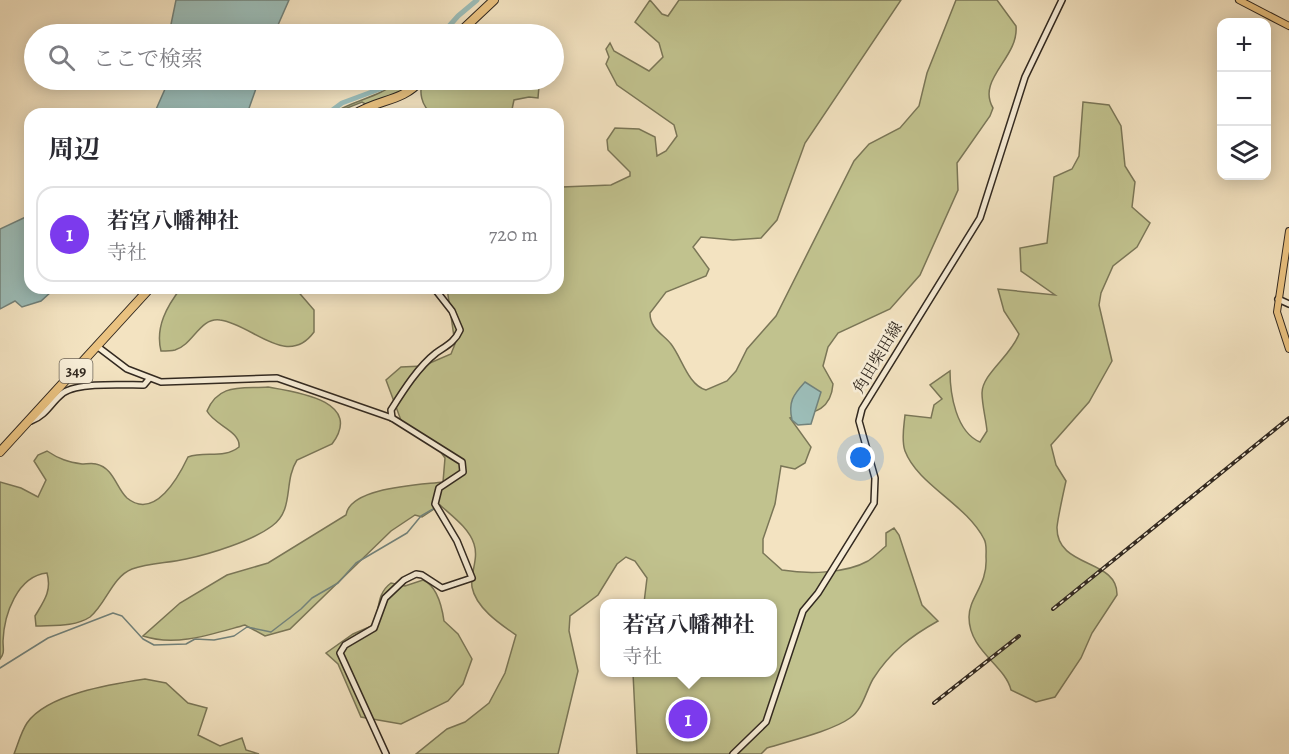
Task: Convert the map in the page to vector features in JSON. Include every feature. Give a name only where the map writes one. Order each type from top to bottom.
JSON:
[{"type":"highway","points":[[469,24],[494,0]]},
{"type":"highway","points":[[380,108],[411,90]]},
{"type":"highway","name":"349","points":[[0,452],[32,421],[145,294]]},
{"type":"main road","points":[[1239,0],[1289,26]]},
{"type":"main road","points":[[1289,231],[1277,312],[1289,349]]},
{"type":"street","name":"角田柴田線","points":[[733,754],[766,722],[803,611],[818,593],[874,503],[875,478],[859,421],[862,410],[980,218],[1018,94],[1062,0]]},
{"type":"street","points":[[392,418],[390,410],[405,388],[436,353],[457,337],[460,330],[452,310],[439,294]]},
{"type":"street","points":[[1280,300],[1289,304]]},
{"type":"street","points":[[98,347],[128,369],[150,379],[171,382],[277,378],[392,418],[462,462],[464,472],[439,488],[435,504],[457,541],[472,578],[442,588],[426,576],[416,574],[409,577],[386,598],[374,628],[340,650],[340,655],[386,754]]},
{"type":"street","points":[[32,421],[45,414],[60,396],[71,389],[144,385],[150,379]]},
{"type":"street","points":[[45,414],[46,404]]},
{"type":"green space","points":[[650,0],[662,14],[668,16],[679,0],[901,0],[805,143],[777,220],[761,238],[733,240],[701,237],[693,247],[709,269],[706,276],[666,292],[650,313],[652,323],[671,344],[694,383],[706,390],[727,381],[736,371],[747,349],[776,316],[854,161],[869,144],[900,128],[919,106],[927,73],[956,0],[997,0],[1016,26],[1011,48],[990,87],[989,97],[993,108],[990,116],[957,163],[958,190],[920,275],[890,309],[838,333],[828,347],[823,366],[833,384],[829,400],[813,412],[790,418],[811,447],[805,463],[795,469],[781,466],[775,504],[763,539],[763,553],[782,570],[826,572],[837,571],[868,561],[886,546],[886,533],[894,528],[899,535],[922,605],[938,621],[910,639],[894,653],[873,679],[864,700],[850,718],[822,731],[767,748],[761,754],[637,754],[633,677],[777,677],[777,599],[644,599],[647,578],[635,561],[626,557],[617,564],[598,595],[570,616],[569,631],[578,671],[558,754],[416,754],[447,729],[465,722],[489,703],[505,673],[516,635],[483,609],[478,602],[472,587],[476,555],[472,538],[440,505],[422,517],[415,515],[391,531],[290,629],[265,636],[245,625],[181,640],[143,636],[180,603],[227,575],[268,563],[346,515],[350,506],[360,498],[387,489],[443,482],[445,458],[435,444],[402,423],[386,380],[401,367],[423,366],[451,354],[455,344],[448,294],[564,294],[564,187],[611,185],[630,176],[630,172],[608,150],[607,140],[615,128],[639,129],[655,137],[657,156],[666,151],[677,136],[674,125],[617,85],[606,64],[609,57],[606,49],[610,43],[614,51],[649,71],[663,57],[659,43],[635,22]]},
{"type":"green space","points":[[406,90],[367,105],[362,102],[342,108],[375,95],[383,91]]},
{"type":"green space","points":[[421,90],[539,90],[538,98],[514,100],[512,108],[427,108]]},
{"type":"green space","points":[[1083,102],[1109,105],[1121,126],[1125,166],[1135,182],[1132,207],[1150,223],[1137,247],[1113,266],[1101,293],[1099,305],[1112,361],[1089,402],[1051,445],[1056,465],[1066,481],[1057,527],[1059,540],[1066,550],[1108,575],[1115,583],[1117,595],[1092,633],[1081,658],[1055,697],[1036,702],[1011,690],[1002,673],[975,639],[969,617],[986,567],[985,541],[966,515],[931,485],[911,463],[905,451],[903,433],[905,415],[931,418],[934,405],[942,399],[930,385],[950,371],[953,401],[965,430],[980,442],[987,431],[982,398],[983,386],[1019,334],[1004,311],[998,289],[1055,295],[1021,271],[1020,248],[1047,243],[1054,177],[1072,169],[1079,156]]},
{"type":"green space","points":[[177,294],[300,294],[314,310],[314,332],[304,342],[292,346],[281,346],[232,323],[213,320],[181,347],[161,351],[161,325]]},
{"type":"green space","points":[[268,387],[295,392],[323,401],[333,408],[340,418],[340,429],[332,444],[297,460],[290,477],[284,512],[279,519],[264,532],[231,546],[196,557],[132,569],[119,578],[96,612],[78,622],[36,626],[35,616],[46,596],[48,585],[47,573],[37,576],[20,589],[9,609],[4,631],[3,653],[0,659],[0,482],[21,488],[38,497],[46,480],[34,461],[38,455],[47,451],[68,461],[102,466],[111,474],[127,498],[137,504],[147,504],[165,493],[179,475],[188,457],[227,453],[239,447],[232,432],[210,416],[207,411],[218,396],[232,389]]},
{"type":"green space","points":[[423,580],[432,587],[440,603],[444,621],[458,634],[472,659],[463,684],[448,701],[401,724],[361,717],[338,664],[326,653],[353,634],[374,625],[383,592],[391,583],[405,586]]},
{"type":"green space","points":[[145,679],[166,683],[188,703],[207,708],[198,735],[220,746],[242,738],[246,750],[259,754],[14,754],[27,723],[36,713],[49,705],[81,692]]},
{"type":"water","points":[[176,0],[289,0],[278,24],[171,24]]},
{"type":"water","points":[[165,90],[255,90],[249,108],[157,108]]},
{"type":"water","points":[[24,218],[24,294],[49,294],[41,301],[22,307],[15,301],[0,309],[0,229]]},
{"type":"water","points":[[805,382],[821,392],[811,424],[798,425],[792,420],[791,403]]},
{"type":"waterway","points":[[451,24],[477,0]]},
{"type":"waterway","points":[[335,108],[342,103],[377,90]]},
{"type":"waterway","points":[[0,668],[48,638],[113,613],[122,616],[143,639],[154,645],[186,644],[195,639],[214,640],[234,636],[247,627],[271,632],[312,598],[338,583],[356,563],[407,533],[421,516],[433,509]]},
{"type":"railway","points":[[1053,609],[1289,418]]},
{"type":"railway","points":[[934,703],[1019,636]]},
{"type":"place","name":"若宮八幡神社","points":[[688,719]]}]
